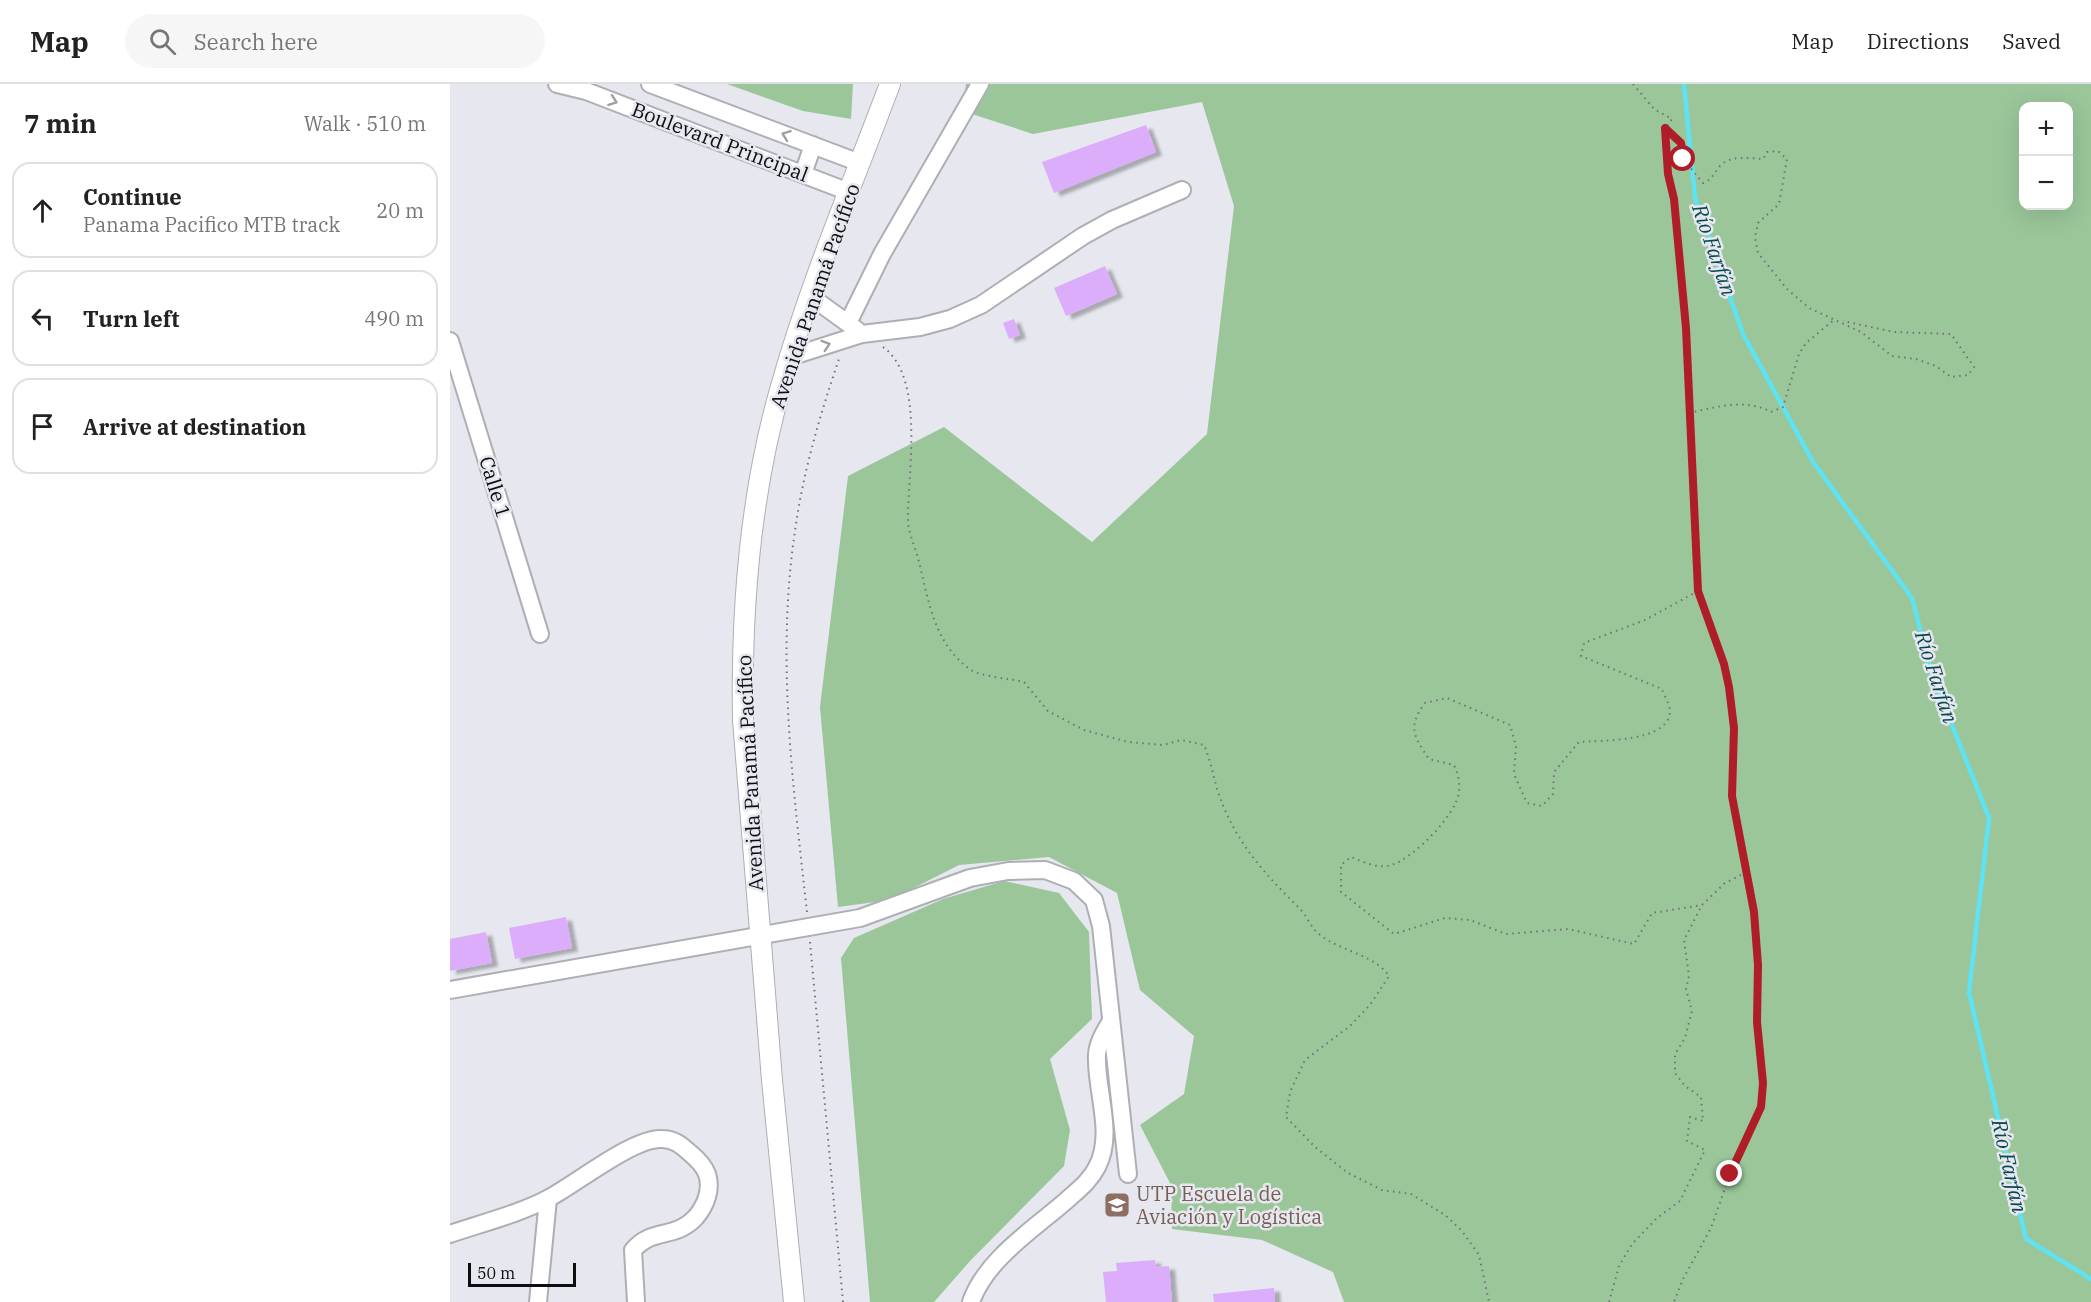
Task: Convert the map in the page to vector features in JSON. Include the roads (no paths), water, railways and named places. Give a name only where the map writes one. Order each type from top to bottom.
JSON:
[{"type":"main road","name":"Avenida Panamá Pacífico","points":[[794,1302],[760,938],[743,720],[742,664],[746,594],[764,457],[790,357],[810,297],[890,84]]},
{"type":"street","name":"Boulevard Principal","points":[[557,84],[586,91],[849,192]]},
{"type":"street","name":"Boulevard Principal","points":[[650,84],[860,163]]},
{"type":"street","points":[[852,332],[882,254],[980,84]]},
{"type":"street","points":[[688,130],[697,102]]},
{"type":"street","points":[[804,174],[813,146]]},
{"type":"street","points":[[790,357],[852,332],[920,327],[950,319],[981,305],[1083,236],[1112,220],[1182,190]]},
{"type":"street","points":[[810,297],[852,332]]},
{"type":"street","name":"Calle 1","points":[[450,341],[540,634]]},
{"type":"street","points":[[450,990],[760,938],[890,909],[970,878],[1008,871],[1045,870],[1074,881],[1094,900],[1101,926],[1128,1174]]},
{"type":"street","points":[[971,1302],[983,1277],[1087,1183],[1098,1166],[1104,1132],[1097,1054],[1101,1038],[1111,1021]]},
{"type":"street","points":[[450,1234],[548,1198],[642,1142],[661,1138],[678,1142],[696,1158],[707,1174],[708,1197],[697,1216],[685,1227],[672,1233],[647,1237],[633,1250],[636,1302]]},
{"type":"street","points":[[538,1302],[548,1198]]},
{"type":"waterway","name":"Río Farfán","points":[[1684,84],[1695,198],[1743,334],[1813,462],[1912,598],[1932,675],[1989,818],[1969,992],[2026,1239],[2091,1279]]},
{"type":"place","name":"UTP Escuela de Aviación y Logística","points":[[1117,1205]]}]
